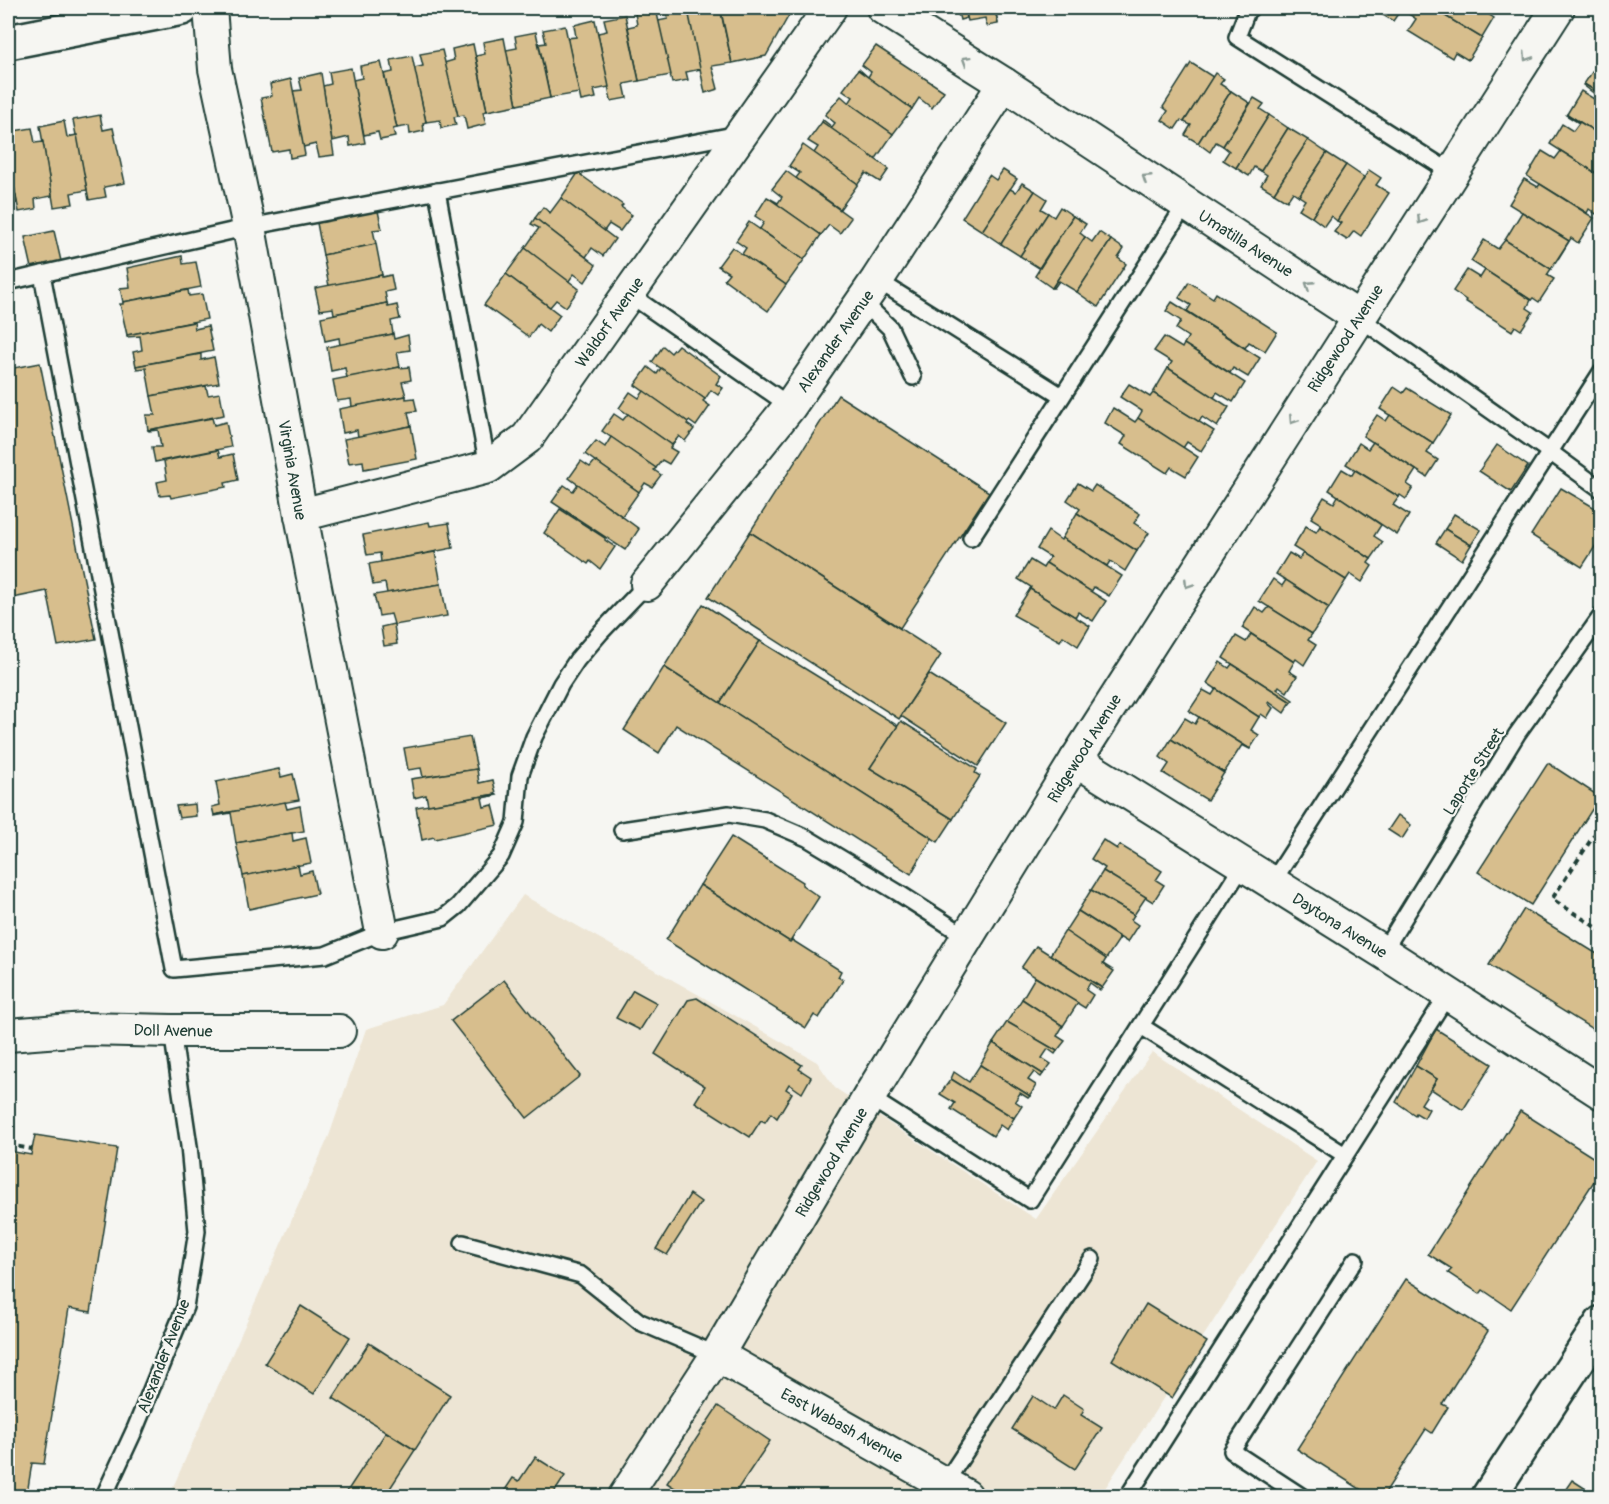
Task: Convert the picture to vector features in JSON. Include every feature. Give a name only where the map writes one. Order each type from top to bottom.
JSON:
[{"type":"main road","points":[[8,42],[183,8]]},
{"type":"main road","points":[[1489,1497],[1602,1323]]},
{"type":"street","name":"Virginia Avenue","points":[[210,8],[215,69],[249,227],[301,515],[382,932]]},
{"type":"street","name":"Waldorf Avenue","points":[[301,515],[488,467],[527,438],[830,8]]},
{"type":"street","name":"Umatilla Avenue","points":[[883,8],[1004,84],[1358,317]]},
{"type":"street","name":"Ridgewood Avenue","points":[[625,1497],[717,1355],[869,1097],[1076,760],[1558,8]]},
{"type":"street","name":"Alexander Avenue","points":[[647,584],[790,406],[870,291],[1004,84]]},
{"type":"street","name":"Daytona Avenue","points":[[1076,760],[1383,952],[1602,1093]]},
{"type":"street","name":"Doll Avenue","points":[[8,1035],[85,1029],[339,1031]]},
{"type":"street","name":"East Wabash Avenue","points":[[717,1355],[955,1490]]},
{"type":"lane","points":[[1251,8],[1247,11],[1237,37],[1452,172]]},
{"type":"lane","points":[[8,282],[249,227],[742,133]]},
{"type":"lane","points":[[437,192],[488,467]]},
{"type":"lane","points":[[971,538],[1186,204]]},
{"type":"lane","points":[[42,274],[174,969],[325,955],[382,932],[443,918],[458,906],[501,856],[516,822],[520,776],[534,737],[561,684],[595,639],[647,584]]},
{"type":"lane","points":[[870,291],[1062,396]]},
{"type":"lane","points":[[870,291],[913,377]]},
{"type":"lane","points":[[629,294],[790,406]]},
{"type":"lane","name":"Umatilla Avenue","points":[[1358,317],[1602,490]]},
{"type":"lane","points":[[1272,883],[1602,371]]},
{"type":"lane","name":"Laporte Street","points":[[1383,952],[1517,734],[1602,615]]},
{"type":"lane","points":[[622,830],[729,814],[765,820],[817,844],[967,937]]},
{"type":"lane","points":[[869,1097],[1030,1200],[1244,865]]},
{"type":"lane","points":[[1128,1497],[1448,994]]},
{"type":"lane","points":[[1141,1026],[1345,1155]]},
{"type":"lane","name":"Alexander Avenue","points":[[104,1497],[135,1429],[185,1307],[197,1231],[189,1146],[172,1031]]},
{"type":"lane","points":[[464,1243],[581,1275],[640,1322],[717,1355]]},
{"type":"lane","points":[[955,1490],[1092,1259]]},
{"type":"lane","points":[[1302,1497],[1232,1451],[1355,1260]]},
{"type":"path","points":[[1602,823],[1552,899],[1602,931]]},
{"type":"path","points":[[8,1145],[32,1149]]},
{"type":"shaded area","points":[[523,895],[817,1062],[835,1088],[1036,1219],[1152,1052],[1317,1161],[1100,1496],[169,1496],[329,1136],[366,1029],[443,1005]]},
{"type":"building","points":[[665,8],[688,8],[701,69],[686,72],[688,80],[672,83],[658,21],[668,19]]},
{"type":"building","points":[[698,8],[720,8],[732,63],[712,66],[718,89],[705,93],[689,15],[699,13]]},
{"type":"building","points":[[737,8],[793,8],[766,56],[732,63],[721,11]]},
{"type":"building","points":[[949,8],[965,8],[967,18],[960,20],[959,16]]},
{"type":"building","points":[[965,8],[995,8],[998,24],[987,26],[985,18],[968,21]]},
{"type":"building","points":[[995,8],[1009,8],[1009,11],[996,14]]},
{"type":"building","points":[[1027,8],[1054,8],[1028,13]]},
{"type":"building","points":[[1371,8],[1402,8],[1393,21]]},
{"type":"building","points":[[1409,8],[1432,8],[1482,38],[1468,60],[1455,52],[1452,58],[1408,31],[1416,19],[1406,12]]},
{"type":"building","points":[[1432,8],[1483,8],[1482,10],[1494,18],[1482,38]]},
{"type":"building","points":[[656,9],[671,75],[639,81],[628,27],[637,25],[635,13]]},
{"type":"building","points":[[625,15],[639,81],[624,84],[627,98],[611,101],[598,33],[607,31],[604,19]]},
{"type":"building","points":[[595,20],[609,87],[594,90],[596,98],[581,101],[567,38],[576,37],[574,25]]},
{"type":"building","points":[[565,26],[579,93],[550,98],[539,44],[546,43],[543,30]]},
{"type":"building","points":[[536,32],[550,98],[517,105],[506,50],[517,48],[515,36]]},
{"type":"building","points":[[504,38],[517,105],[487,111],[476,56],[485,54],[483,42]]},
{"type":"building","points":[[473,44],[487,111],[483,112],[486,124],[467,129],[464,115],[458,116],[444,63],[454,60],[452,49]]},
{"type":"building","points":[[876,46],[944,91],[932,108],[919,98],[912,109],[858,70],[868,77],[871,72],[862,65]]},
{"type":"building","points":[[442,50],[458,116],[454,117],[456,125],[441,128],[440,120],[426,122],[414,68],[423,66],[420,54]]},
{"type":"building","points":[[412,56],[426,122],[423,123],[424,131],[410,134],[409,126],[397,128],[384,74],[393,72],[391,60]]},
{"type":"building","points":[[1602,59],[1602,95],[1584,84]]},
{"type":"building","points":[[381,62],[397,128],[393,129],[395,137],[380,140],[378,132],[364,135],[353,80],[362,78],[360,66]]},
{"type":"building","points":[[1191,63],[1213,77],[1184,122],[1181,120],[1175,129],[1162,120],[1168,111],[1163,107]]},
{"type":"building","points":[[351,68],[365,143],[350,146],[349,137],[332,141],[323,86],[331,84],[329,72]]},
{"type":"building","points":[[858,70],[912,109],[893,134],[849,103],[853,97],[843,90]]},
{"type":"building","points":[[321,73],[334,155],[319,157],[316,144],[303,147],[293,91],[302,90],[299,78]]},
{"type":"building","points":[[1215,73],[1224,79],[1220,84],[1231,91],[1198,143],[1185,135],[1191,125],[1184,122]]},
{"type":"building","points":[[291,79],[305,155],[290,158],[289,149],[272,152],[261,98],[272,96],[270,84]]},
{"type":"building","points":[[1584,84],[1602,95],[1602,136],[1567,114],[1581,91],[1594,99],[1596,95]]},
{"type":"building","points":[[1231,91],[1250,103],[1223,146],[1216,142],[1210,152],[1198,143]]},
{"type":"building","points":[[841,96],[893,134],[875,160],[822,122],[823,120],[832,127],[835,123],[825,115]]},
{"type":"building","points":[[1254,98],[1264,104],[1260,109],[1269,115],[1236,168],[1223,160],[1229,151],[1223,146]]},
{"type":"building","points":[[1567,114],[1602,136],[1602,177],[1550,144],[1562,124],[1573,131],[1579,123]]},
{"type":"building","points":[[100,115],[103,130],[113,128],[125,183],[104,187],[106,197],[89,200],[73,120]]},
{"type":"building","points":[[1269,115],[1288,128],[1261,171],[1254,167],[1249,176],[1236,168]]},
{"type":"building","points":[[64,121],[67,137],[77,135],[87,190],[71,193],[73,204],[54,207],[40,126]]},
{"type":"building","points":[[822,122],[889,169],[880,182],[866,173],[858,184],[814,153],[818,147],[808,141]]},
{"type":"building","points":[[32,128],[35,143],[43,142],[52,196],[35,199],[36,209],[19,212],[8,155],[8,132]]},
{"type":"building","points":[[1288,128],[1308,140],[1274,193],[1261,185],[1267,175],[1261,171]]},
{"type":"building","points":[[1308,140],[1327,153],[1299,196],[1293,192],[1287,201],[1274,193]]},
{"type":"building","points":[[803,145],[858,184],[840,209],[796,178],[800,173],[789,166]]},
{"type":"building","points":[[1542,151],[1555,159],[1561,151],[1602,177],[1602,206],[1596,214],[1589,209],[1587,213],[1527,176]]},
{"type":"building","points":[[1327,153],[1346,165],[1312,217],[1299,209],[1305,200],[1299,196]]},
{"type":"building","points":[[8,155],[17,203],[8,205]]},
{"type":"building","points":[[1346,165],[1365,178],[1337,221],[1331,216],[1324,226],[1312,217]]},
{"type":"building","points":[[1003,170],[1017,179],[982,231],[962,218],[989,175],[996,180]]},
{"type":"building","points":[[1369,170],[1381,178],[1376,185],[1389,193],[1361,236],[1354,231],[1347,240],[1334,232],[1341,223],[1337,221]]},
{"type":"building","points":[[786,171],[851,218],[840,233],[829,225],[821,235],[767,197],[778,203],[782,197],[772,189]]},
{"type":"building","points":[[578,173],[623,205],[621,207],[632,215],[620,231],[609,224],[604,231],[561,198]]},
{"type":"building","points":[[1524,179],[1538,187],[1540,184],[1594,218],[1578,243],[1571,238],[1558,259],[1569,241],[1509,204]]},
{"type":"building","points":[[1022,183],[1035,191],[1001,244],[982,231],[1010,189],[1016,192]]},
{"type":"building","points":[[1035,191],[1047,199],[1041,209],[1048,213],[1020,256],[1001,244]]},
{"type":"building","points":[[767,197],[821,235],[804,260],[760,229],[764,222],[755,216]]},
{"type":"building","points":[[561,198],[615,239],[603,256],[592,248],[586,257],[535,218],[543,207],[550,213]]},
{"type":"building","points":[[1060,207],[1073,216],[1039,268],[1020,256],[1048,213],[1054,217]]},
{"type":"building","points":[[378,211],[382,229],[373,230],[376,244],[323,255],[317,223]]},
{"type":"building","points":[[1522,212],[1569,241],[1551,269],[1505,240]]},
{"type":"building","points":[[1073,216],[1086,224],[1080,233],[1085,237],[1052,288],[1035,276]]},
{"type":"building","points":[[535,218],[596,265],[585,282],[574,274],[568,282],[525,248],[539,228],[531,224]]},
{"type":"building","points":[[749,222],[804,260],[786,285],[742,254],[746,248],[736,241]]},
{"type":"building","points":[[54,231],[61,261],[32,268],[25,237]]},
{"type":"building","points":[[1099,232],[1111,240],[1077,292],[1059,281],[1052,288],[1085,237],[1092,242]]},
{"type":"building","points":[[1111,240],[1124,249],[1118,258],[1126,264],[1098,307],[1077,292]]},
{"type":"building","points":[[1484,240],[1498,249],[1505,240],[1551,269],[1547,275],[1554,279],[1539,302],[1533,298],[1531,300],[1471,261]]},
{"type":"building","points":[[376,244],[382,275],[329,286],[323,255]]},
{"type":"building","points":[[732,247],[786,285],[768,311],[724,279],[729,273],[718,266]]},
{"type":"building","points":[[525,248],[579,289],[566,307],[556,300],[550,307],[506,274]]},
{"type":"building","points":[[182,256],[183,264],[196,262],[201,287],[123,302],[120,288],[130,287],[127,268]]},
{"type":"building","points":[[1467,270],[1480,278],[1485,270],[1531,300],[1527,308],[1533,312],[1521,330],[1515,326],[1512,331],[1453,291]]},
{"type":"building","points":[[506,274],[560,315],[548,332],[538,324],[529,337],[484,305]]},
{"type":"building","points":[[382,275],[382,277],[391,275],[394,290],[385,292],[387,303],[334,314],[333,308],[320,310],[315,288]]},
{"type":"building","points":[[1189,282],[1213,298],[1216,293],[1277,332],[1265,351],[1249,342],[1245,348],[1187,311],[1191,305],[1179,298]]},
{"type":"building","points":[[188,290],[189,296],[202,294],[207,319],[127,335],[120,304]]},
{"type":"building","points":[[1172,302],[1260,358],[1248,377],[1233,368],[1230,373],[1184,344],[1188,337],[1176,329],[1181,321],[1166,311]]},
{"type":"building","points":[[387,303],[388,307],[397,305],[400,319],[391,321],[393,334],[340,345],[339,338],[325,341],[321,317]]},
{"type":"building","points":[[194,322],[195,329],[208,326],[213,351],[136,366],[133,352],[142,350],[140,336],[127,337],[127,335]]},
{"type":"building","points":[[393,334],[394,339],[408,335],[410,350],[397,352],[400,367],[347,378],[345,368],[331,371],[327,347]]},
{"type":"building","points":[[1164,337],[1182,348],[1184,344],[1245,383],[1233,402],[1217,392],[1214,398],[1168,368],[1172,362],[1154,351]]},
{"type":"building","points":[[678,345],[721,376],[716,384],[723,388],[718,395],[711,390],[705,399],[652,362],[663,346],[671,353]]},
{"type":"building","points":[[201,354],[201,360],[214,357],[219,383],[151,396],[146,368],[137,369],[136,366]]},
{"type":"building","points":[[40,363],[96,639],[58,646],[47,591],[8,599],[8,369]]},
{"type":"building","points":[[409,367],[411,380],[402,382],[406,396],[352,407],[351,399],[337,401],[333,380]]},
{"type":"building","points":[[648,367],[657,374],[661,368],[705,399],[703,401],[710,406],[696,426],[635,385]]},
{"type":"building","points":[[1168,368],[1229,407],[1217,427],[1202,417],[1199,422],[1153,393]]},
{"type":"building","points":[[1129,384],[1150,397],[1153,393],[1214,431],[1201,451],[1187,442],[1183,448],[1138,418],[1142,411],[1120,397]]},
{"type":"building","points":[[206,386],[208,395],[220,393],[224,415],[148,430],[146,415],[155,415],[151,396]]},
{"type":"building","points":[[1394,387],[1403,393],[1407,388],[1451,415],[1433,443],[1380,409]]},
{"type":"building","points":[[644,391],[688,422],[687,424],[694,429],[685,441],[679,436],[672,445],[619,408],[630,392],[639,398]]},
{"type":"building","points":[[838,395],[989,492],[900,628],[750,532]]},
{"type":"building","points":[[406,396],[406,399],[414,398],[417,411],[408,412],[411,426],[358,437],[357,430],[343,433],[339,409]]},
{"type":"building","points":[[1113,408],[1135,422],[1138,418],[1198,457],[1186,476],[1171,467],[1167,473],[1121,444],[1126,436],[1105,423]]},
{"type":"building","points":[[614,414],[623,420],[628,414],[672,445],[670,448],[677,452],[669,464],[662,460],[656,468],[602,431]]},
{"type":"building","points":[[1377,415],[1386,421],[1390,415],[1433,443],[1427,453],[1438,460],[1427,477],[1363,436]]},
{"type":"building","points":[[212,418],[214,425],[226,422],[231,447],[155,462],[152,447],[161,447],[158,430],[148,430]]},
{"type":"building","points":[[411,426],[417,459],[364,469],[363,461],[349,463],[344,439]]},
{"type":"building","points":[[611,437],[656,468],[654,470],[661,475],[652,487],[645,483],[639,492],[585,454],[596,441],[605,447]]},
{"type":"building","points":[[1373,442],[1416,470],[1407,484],[1413,488],[1406,499],[1346,464],[1359,443],[1368,449]]},
{"type":"building","points":[[1497,445],[1528,466],[1511,492],[1479,471]]},
{"type":"building","points":[[218,450],[220,457],[233,454],[238,480],[225,483],[226,487],[171,498],[170,495],[160,496],[157,482],[167,480],[164,461]]},
{"type":"building","points":[[581,461],[590,467],[595,461],[639,492],[622,516],[569,478]]},
{"type":"building","points":[[1342,469],[1352,475],[1355,470],[1399,497],[1393,505],[1409,515],[1397,535],[1329,490]]},
{"type":"building","points":[[1078,483],[1091,491],[1095,485],[1140,514],[1134,523],[1149,533],[1137,551],[1077,513],[1080,509],[1067,500]]},
{"type":"building","points":[[578,484],[639,529],[625,550],[552,502],[564,485],[573,491]]},
{"type":"building","points":[[1561,488],[1602,512],[1602,536],[1582,567],[1531,535]]},
{"type":"building","points":[[1338,496],[1381,525],[1374,536],[1383,542],[1371,559],[1311,518],[1324,497],[1334,503]]},
{"type":"building","points":[[560,509],[615,547],[600,569],[590,561],[588,564],[544,533]]},
{"type":"building","points":[[1077,513],[1137,551],[1125,571],[1110,561],[1107,566],[1062,538]]},
{"type":"building","points":[[1454,514],[1481,530],[1471,545],[1445,529]]},
{"type":"building","points":[[429,522],[430,526],[449,523],[453,548],[381,562],[380,553],[367,555],[363,535]]},
{"type":"building","points":[[1306,526],[1316,532],[1320,526],[1371,559],[1368,563],[1372,566],[1362,582],[1350,574],[1346,580],[1293,547]]},
{"type":"building","points":[[1445,529],[1471,545],[1462,560],[1436,543]]},
{"type":"building","points":[[1048,531],[1122,576],[1109,596],[1094,587],[1091,592],[1046,563],[1050,557],[1037,549]]},
{"type":"building","points":[[750,532],[941,655],[899,719],[708,597]]},
{"type":"building","points":[[435,552],[441,584],[387,593],[385,583],[373,585],[369,564]]},
{"type":"building","points":[[1289,553],[1299,559],[1303,553],[1346,580],[1329,608],[1276,574]]},
{"type":"building","points":[[1030,560],[1043,568],[1046,563],[1106,601],[1093,621],[1078,612],[1075,617],[1018,579]]},
{"type":"building","points":[[1273,579],[1282,586],[1286,580],[1329,608],[1312,634],[1259,601]]},
{"type":"building","points":[[441,584],[447,616],[394,625],[397,644],[384,646],[381,627],[394,624],[391,614],[379,616],[374,595]]},
{"type":"building","points":[[1030,589],[1090,626],[1078,646],[1063,636],[1060,641],[1013,615]]},
{"type":"building","points":[[703,604],[760,641],[720,703],[664,667]]},
{"type":"building","points":[[1255,607],[1264,613],[1269,607],[1312,634],[1308,640],[1316,645],[1304,665],[1296,659],[1294,662],[1242,628]]},
{"type":"building","points":[[1251,634],[1294,662],[1289,671],[1297,676],[1287,692],[1279,686],[1277,689],[1293,700],[1291,702],[1223,658],[1236,636],[1246,642]]},
{"type":"building","points":[[760,641],[898,726],[870,768],[953,819],[938,842],[720,703]]},
{"type":"building","points":[[1220,662],[1229,668],[1232,664],[1291,702],[1284,713],[1269,702],[1273,708],[1267,718],[1261,714],[1259,717],[1207,683]]},
{"type":"building","points":[[664,667],[932,838],[911,874],[676,725],[659,753],[624,730]]},
{"type":"building","points":[[929,674],[1006,723],[978,766],[901,716]]},
{"type":"building","points":[[1216,689],[1259,717],[1251,730],[1259,735],[1250,749],[1189,711],[1203,690],[1212,695]]},
{"type":"building","points":[[1199,717],[1250,749],[1242,745],[1224,773],[1171,739],[1185,718],[1195,724]]},
{"type":"building","points":[[901,721],[977,769],[975,773],[980,776],[953,819],[870,768]]},
{"type":"building","points":[[470,737],[477,769],[423,777],[421,768],[408,770],[404,748]]},
{"type":"building","points":[[1171,739],[1224,773],[1207,800],[1163,773],[1169,764],[1160,757]]},
{"type":"building","points":[[1548,763],[1600,797],[1531,905],[1478,872]]},
{"type":"building","points":[[279,769],[281,777],[293,774],[299,800],[214,815],[212,807],[220,805],[216,782]]},
{"type":"building","points":[[477,769],[479,783],[493,780],[496,794],[428,805],[426,795],[414,798],[411,779]]},
{"type":"building","points":[[496,794],[482,798],[484,807],[493,805],[498,825],[422,840],[416,807]]},
{"type":"building","points":[[285,802],[287,809],[300,806],[304,831],[236,843],[231,813],[214,816],[214,815]]},
{"type":"building","points":[[195,804],[196,816],[179,818],[176,806]]},
{"type":"building","points":[[1398,815],[1411,825],[1402,839],[1388,830]]},
{"type":"building","points":[[292,833],[293,841],[306,838],[311,863],[243,876],[236,843]]},
{"type":"building","points":[[731,837],[803,882],[802,885],[819,897],[790,942],[700,885]]},
{"type":"building","points":[[1103,840],[1117,849],[1120,845],[1162,871],[1156,880],[1164,885],[1153,902],[1103,871],[1105,868],[1091,859]]},
{"type":"building","points":[[298,865],[300,874],[312,871],[317,894],[249,909],[243,876]]},
{"type":"building","points":[[1103,871],[1146,897],[1134,915],[1091,890]]},
{"type":"building","points":[[700,885],[841,971],[838,977],[843,980],[819,1018],[814,1015],[806,1028],[666,940]]},
{"type":"building","points":[[1091,890],[1134,915],[1131,920],[1138,925],[1127,942],[1078,911]]},
{"type":"building","points":[[1524,909],[1602,957],[1602,1035],[1489,965]]},
{"type":"building","points":[[1078,911],[1120,938],[1106,959],[1065,931]]},
{"type":"building","points":[[1065,931],[1106,959],[1103,964],[1114,971],[1102,988],[1050,955]]},
{"type":"building","points":[[1036,946],[1102,988],[1100,990],[1090,983],[1086,990],[1093,995],[1085,1008],[1021,968]]},
{"type":"building","points":[[1035,977],[1078,1003],[1063,1026],[1022,999]]},
{"type":"building","points":[[504,980],[580,1076],[527,1118],[451,1021]]},
{"type":"building","points":[[633,990],[657,1003],[640,1030],[616,1018]]},
{"type":"building","points":[[697,998],[802,1065],[799,1069],[811,1077],[802,1093],[789,1084],[786,1089],[792,1093],[777,1118],[771,1113],[765,1122],[761,1120],[750,1137],[695,1102],[705,1086],[655,1054],[688,1000]]},
{"type":"building","points":[[1022,999],[1063,1026],[1057,1036],[1065,1041],[1057,1051],[1007,1022]]},
{"type":"building","points":[[1007,1022],[1057,1051],[1055,1054],[1048,1049],[1042,1058],[1051,1064],[1043,1074],[993,1043]]},
{"type":"building","points":[[1436,1029],[1492,1064],[1463,1110],[1431,1089],[1437,1079],[1416,1066]]},
{"type":"building","points":[[993,1043],[1043,1074],[1041,1077],[1034,1072],[1028,1080],[1036,1085],[1030,1096],[980,1065]]},
{"type":"building","points":[[980,1065],[1030,1096],[1028,1098],[1020,1093],[1015,1101],[1022,1106],[1014,1118],[951,1079],[954,1072],[969,1082]]},
{"type":"building","points":[[1416,1066],[1437,1079],[1421,1104],[1429,1109],[1424,1118],[1416,1113],[1415,1115],[1396,1102]]},
{"type":"building","points":[[951,1079],[1014,1118],[1007,1130],[1000,1125],[993,1136],[951,1109],[955,1103],[940,1094]]},
{"type":"building","points":[[1520,1111],[1602,1163],[1602,1169],[1511,1309],[1483,1290],[1480,1294],[1448,1273],[1452,1269],[1428,1254]]},
{"type":"building","points":[[35,1135],[117,1148],[91,1312],[69,1308],[44,1464],[32,1463],[27,1494],[8,1491],[8,1151],[31,1155]]},
{"type":"building","points":[[690,1194],[701,1202],[667,1255],[656,1249]]},
{"type":"building","points":[[1406,1279],[1488,1331],[1442,1404],[1448,1407],[1432,1433],[1426,1429],[1383,1496],[1371,1496],[1297,1449]]},
{"type":"building","points":[[1146,1304],[1207,1342],[1172,1398],[1112,1360]]},
{"type":"building","points":[[301,1306],[350,1337],[314,1394],[265,1363]]},
{"type":"building","points":[[369,1343],[450,1395],[415,1450],[333,1398]]},
{"type":"building","points":[[1063,1395],[1084,1409],[1081,1415],[1102,1428],[1075,1469],[1012,1429],[1033,1396],[1054,1410]]},
{"type":"building","points":[[718,1406],[770,1441],[733,1496],[687,1496],[667,1483]]},
{"type":"building","points":[[386,1432],[415,1450],[385,1496],[344,1496]]},
{"type":"building","points":[[535,1457],[565,1476],[552,1496],[501,1496],[513,1478],[519,1481]]},
{"type":"building","points":[[1572,1480],[1597,1496],[1561,1496]]}]
